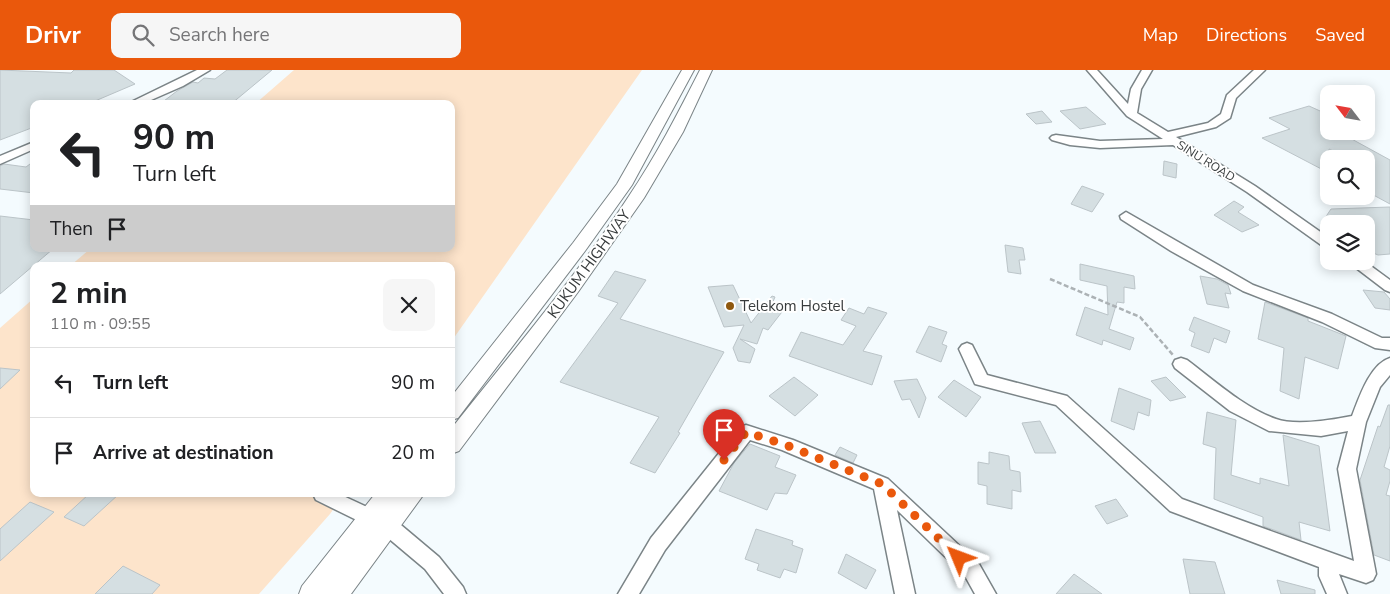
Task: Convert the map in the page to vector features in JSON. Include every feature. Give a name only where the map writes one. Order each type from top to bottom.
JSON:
[{"type":"main road","name":"KUKUM HIGHWAY","points":[[455,407],[579,248],[624,185],[688,70]]},
{"type":"main road","name":"KUKUM HIGHWAY","points":[[455,440],[566,295],[636,198],[676,132],[706,70]]},
{"type":"main road","points":[[336,594],[379,521],[387,497]]},
{"type":"main road","points":[[311,594],[379,521],[409,497]]},
{"type":"street","points":[[141,100],[179,84],[205,70]]},
{"type":"street","name":"SINU ROAD","points":[[1092,70],[1132,114],[1251,189],[1320,238]]},
{"type":"street","points":[[1132,114],[1136,89],[1147,70]]},
{"type":"street","points":[[1056,138],[1074,143],[1098,145],[1171,139],[1212,124],[1226,116],[1231,97],[1260,70]]},
{"type":"street","points":[[0,160],[30,147]]},
{"type":"street","points":[[1126,216],[1176,248],[1248,288],[1327,318],[1380,344],[1390,344]]},
{"type":"street","points":[[1366,270],[1390,287]]},
{"type":"street","points":[[967,349],[981,380],[1062,400],[1176,505],[1328,562],[1366,574],[1347,469],[1358,422],[1373,384],[1390,364]]},
{"type":"street","points":[[1181,364],[1236,406],[1275,426],[1321,429],[1358,422]]},
{"type":"street","points":[[628,594],[658,544],[746,432],[786,445],[882,484],[972,570],[986,594]]},
{"type":"street","points":[[882,484],[905,594]]},
{"type":"street","points":[[328,497],[379,521],[432,563],[456,594]]},
{"type":"street","points":[[1328,562],[1329,576],[1336,594]]},
{"type":"path","points":[[1050,279],[1140,316],[1181,364]]},
{"type":"shaded area","points":[[294,70],[642,70],[455,336],[455,262],[75,262],[86,252],[455,252],[455,100],[260,100]]},
{"type":"shaded area","points":[[30,302],[30,497],[342,497],[330,514],[259,594],[0,594],[0,328]]},
{"type":"building","points":[[0,70],[71,73],[74,70],[114,70],[135,84],[97,100],[30,100],[30,129],[0,140]]},
{"type":"building","points":[[227,70],[272,70],[236,100],[165,100],[193,82],[198,83],[204,78],[215,79]]},
{"type":"building","points":[[1309,106],[1320,111],[1320,140],[1353,140],[1372,150],[1320,150],[1320,168],[1262,138],[1290,129],[1269,118]]},
{"type":"building","points":[[1086,107],[1106,124],[1080,129],[1060,111]]},
{"type":"building","points":[[1042,111],[1052,122],[1036,124],[1026,114]]},
{"type":"building","points":[[1375,152],[1390,160],[1390,204],[1375,196]]},
{"type":"building","points":[[1164,161],[1177,164],[1176,178],[1163,175]]},
{"type":"building","points":[[4,164],[26,167],[30,164],[30,193],[0,189],[0,166]]},
{"type":"building","points":[[1082,186],[1104,194],[1092,212],[1071,204]]},
{"type":"building","points":[[1234,201],[1244,207],[1238,212],[1259,225],[1242,232],[1214,215]]},
{"type":"building","points":[[1390,207],[1390,254],[1375,254],[1375,215],[1327,215],[1331,209]]},
{"type":"building","points":[[0,216],[30,220],[30,252],[49,252],[38,262],[30,262],[30,269],[0,294]]},
{"type":"building","points":[[1005,245],[1023,248],[1025,260],[1019,260],[1021,274],[1008,272]]},
{"type":"building","points":[[1080,264],[1134,276],[1135,289],[1124,287],[1124,303],[1117,302],[1109,329],[1134,338],[1130,350],[1103,340],[1102,345],[1076,335],[1085,307],[1108,315],[1107,286],[1080,280]]},
{"type":"building","points":[[615,271],[646,280],[620,319],[724,352],[678,432],[680,433],[655,473],[630,463],[659,417],[560,382],[618,303],[598,296]]},
{"type":"building","points":[[1200,276],[1217,279],[1228,285],[1231,294],[1225,293],[1229,308],[1207,304]]},
{"type":"building","points":[[733,285],[751,323],[772,296],[775,297],[772,304],[785,308],[768,330],[763,328],[757,344],[740,339],[755,349],[750,363],[738,361],[733,348],[744,325],[724,327],[708,287]]},
{"type":"building","points":[[1363,290],[1384,292],[1390,299],[1390,310],[1375,308]]},
{"type":"building","points":[[1265,302],[1308,318],[1308,321],[1346,336],[1338,369],[1305,357],[1299,399],[1280,391],[1284,348],[1258,339]]},
{"type":"building","points":[[868,307],[887,313],[863,351],[882,356],[872,385],[789,356],[801,332],[843,345],[856,326],[841,320],[849,308],[864,314]]},
{"type":"building","points":[[1194,317],[1230,331],[1226,343],[1214,338],[1209,353],[1191,346],[1195,333],[1189,330]]},
{"type":"building","points":[[929,326],[947,332],[942,344],[947,346],[941,362],[916,352]]},
{"type":"building","points":[[0,368],[20,370],[0,389]]},
{"type":"building","points":[[794,377],[818,395],[795,416],[769,396]]},
{"type":"building","points":[[1166,377],[1186,397],[1170,401],[1151,381]]},
{"type":"building","points":[[917,379],[926,398],[919,418],[910,399],[902,400],[894,381]]},
{"type":"building","points":[[954,380],[981,397],[966,417],[938,397]]},
{"type":"building","points":[[1119,388],[1151,400],[1149,416],[1138,412],[1134,430],[1111,421]]},
{"type":"building","points":[[1388,405],[1390,405],[1390,446],[1384,467],[1390,470],[1390,481],[1386,495],[1390,496],[1390,561],[1374,555],[1360,480],[1378,426],[1380,427]]},
{"type":"building","points":[[1207,412],[1236,420],[1231,475],[1260,484],[1260,478],[1289,486],[1283,435],[1319,446],[1330,531],[1299,522],[1301,540],[1263,526],[1263,517],[1214,499],[1216,448],[1203,444]]},
{"type":"building","points":[[1040,421],[1056,453],[1035,453],[1022,423]]},
{"type":"building","points":[[750,444],[780,456],[775,467],[796,475],[787,494],[775,493],[767,510],[719,491],[734,463]]},
{"type":"building","points":[[840,447],[857,455],[853,463],[835,455]]},
{"type":"building","points":[[989,452],[1009,456],[1010,470],[1020,472],[1021,492],[1012,490],[1012,509],[987,504],[987,486],[978,484],[978,462],[989,464]]},
{"type":"building","points":[[86,497],[116,497],[84,526],[64,517]]},
{"type":"building","points":[[1116,499],[1128,516],[1107,524],[1095,506]]},
{"type":"building","points":[[30,502],[54,512],[0,561],[0,529]]},
{"type":"building","points":[[756,529],[793,541],[792,545],[803,549],[796,573],[784,569],[780,578],[757,570],[759,564],[745,559]]},
{"type":"building","points":[[846,554],[876,570],[866,589],[838,573]]},
{"type":"building","points":[[1183,559],[1215,562],[1225,594],[1190,594]]},
{"type":"building","points":[[123,566],[160,585],[152,594],[95,594]]},
{"type":"building","points":[[1074,574],[1102,594],[1056,594]]},
{"type":"building","points":[[1277,580],[1315,590],[1315,594],[1281,594]]},
{"type":"place","name":"Telekom Hostel","points":[[730,306]]},
{"type":"route","points":[[724,460],[746,432],[786,445],[882,484],[959,558]]}]
